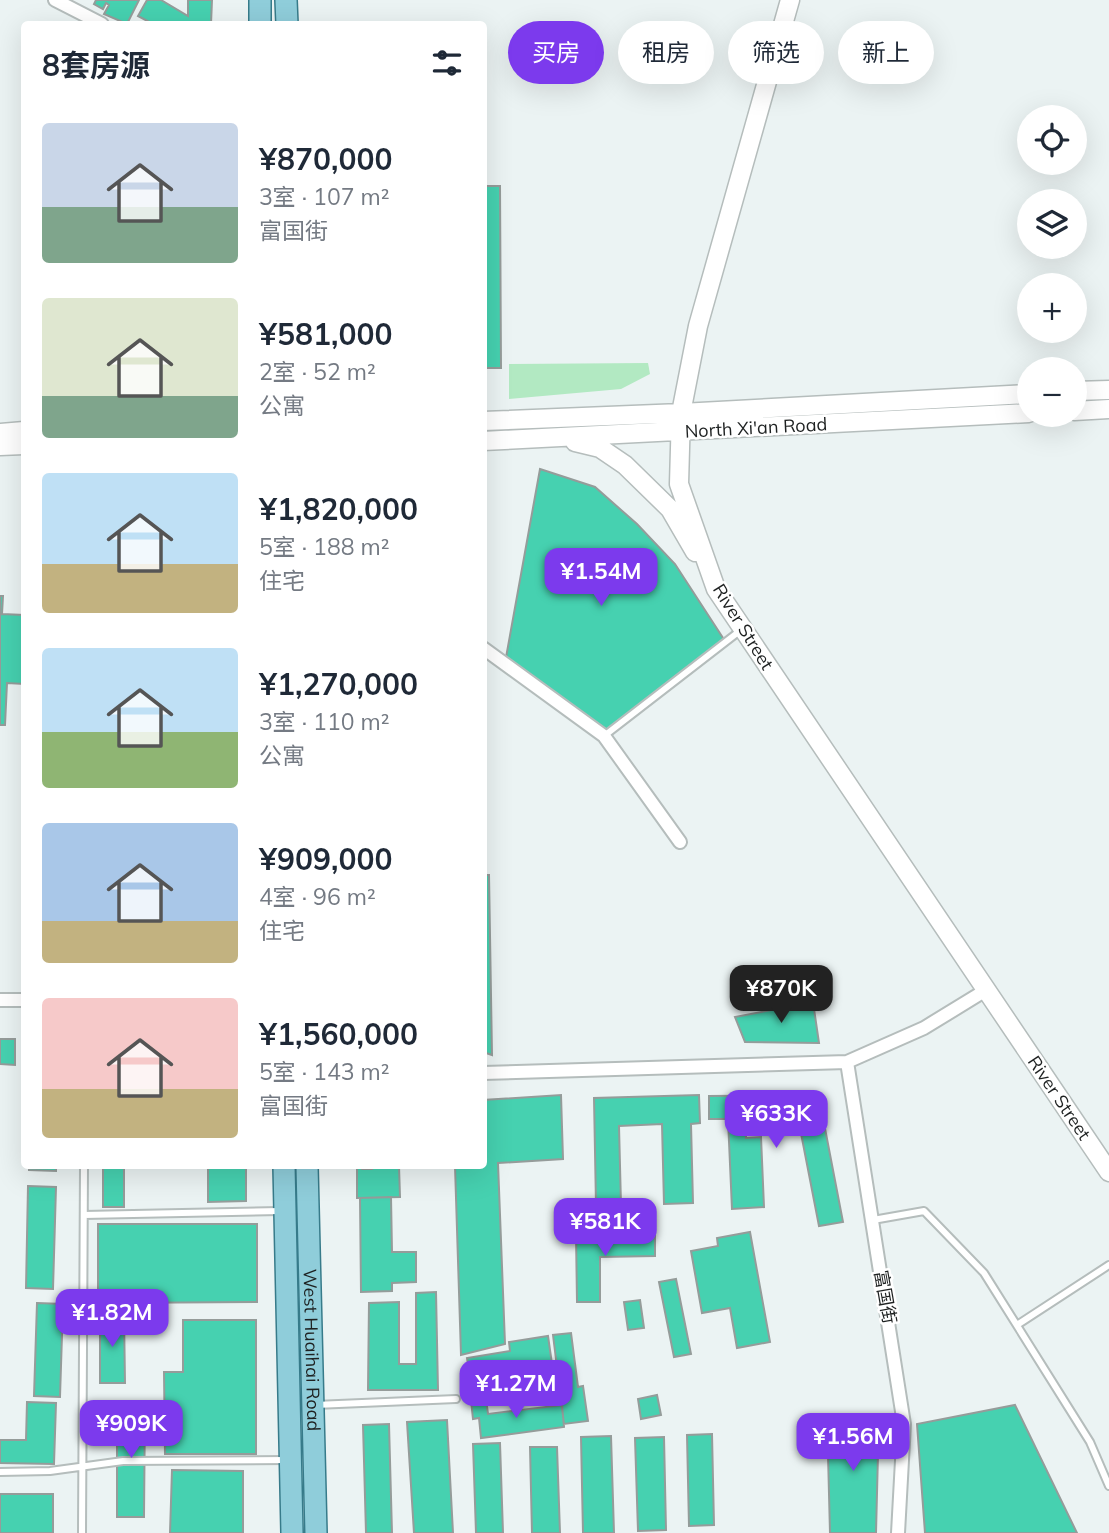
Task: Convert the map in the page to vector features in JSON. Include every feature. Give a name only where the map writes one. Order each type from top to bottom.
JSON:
[{"type":"main road","points":[[260,0],[260,21]]},
{"type":"main road","points":[[286,0],[287,21]]},
{"type":"main road","name":"River Street","points":[[791,1],[698,326],[680,422],[680,484],[716,589],[1109,1172]]},
{"type":"main road","points":[[1087,391],[1109,390]]},
{"type":"main road","name":"North Xi'an Road","points":[[487,441],[555,438],[680,422],[1017,395]]},
{"type":"main road","points":[[1087,410],[1109,409]]},
{"type":"main road","name":"North Xi'an Road","points":[[487,421],[680,422],[1017,413]]},
{"type":"main road","points":[[0,433],[21,431]]},
{"type":"main road","points":[[555,438],[600,448],[625,465],[670,509],[716,589]]},
{"type":"main road","points":[[0,446],[21,445]]},
{"type":"main road","name":"West Huaihai Road","points":[[284,1169],[292,1533]]},
{"type":"main road","name":"West Huaihai Road","points":[[307,1169],[316,1533]]},
{"type":"street","points":[[55,0],[96,21]]},
{"type":"street","points":[[487,651],[604,736],[680,842]]},
{"type":"street","points":[[487,1073],[847,1062],[924,1028],[986,990]]},
{"type":"street","points":[[0,1000],[21,1000]]},
{"type":"street","name":"富国街","points":[[847,1062],[904,1424],[898,1533]]},
{"type":"lane","points":[[604,736],[742,629]]},
{"type":"lane","points":[[82,1533],[84,1169]]},
{"type":"lane","points":[[84,1215],[285,1211]]},
{"type":"lane","points":[[871,1220],[924,1211],[984,1273],[1090,1442],[1109,1486]]},
{"type":"lane","points":[[1017,1325],[1109,1265]]},
{"type":"lane","points":[[314,1405],[456,1399]]},
{"type":"lane","points":[[0,1472],[50,1471],[122,1461],[290,1460]]},
{"type":"green space","points":[[648,363],[650,374],[621,389],[509,399],[509,364]]},
{"type":"building","points":[[96,0],[139,0],[128,21],[120,21],[104,14],[109,5],[106,3],[103,9],[94,4]]},
{"type":"building","points":[[147,0],[161,0],[188,16],[188,0],[212,0],[211,21],[147,21],[138,16]]},
{"type":"building","points":[[487,186],[500,186],[501,368],[487,368]]},
{"type":"building","points":[[540,469],[595,487],[637,524],[675,564],[725,641],[604,736],[505,663]]},
{"type":"building","points":[[0,596],[3,596],[2,614],[21,615],[21,684],[7,683],[5,725],[0,725]]},
{"type":"building","points":[[487,875],[489,875],[492,1055],[487,1053]]},
{"type":"building","points":[[813,1002],[819,1043],[745,1042],[735,1017]]},
{"type":"building","points":[[0,1039],[15,1039],[15,1065],[0,1064]]},
{"type":"building","points":[[561,1095],[563,1159],[498,1163],[505,1344],[461,1355],[455,1169],[487,1169],[487,1100]]},
{"type":"building","points":[[699,1095],[700,1123],[691,1124],[693,1203],[664,1204],[662,1124],[619,1126],[621,1205],[596,1205],[594,1098]]},
{"type":"building","points":[[802,1095],[823,1118],[843,1222],[819,1226],[799,1123],[794,1117],[746,1118],[746,1138],[761,1137],[764,1207],[732,1209],[728,1119],[709,1119],[709,1096]]},
{"type":"building","points":[[56,1169],[56,1171],[29,1170]]},
{"type":"building","points":[[103,1169],[124,1169],[124,1207],[103,1207]]},
{"type":"building","points":[[208,1169],[246,1169],[246,1201],[208,1202]]},
{"type":"building","points":[[357,1169],[399,1169],[400,1197],[357,1198]]},
{"type":"building","points":[[28,1186],[56,1187],[53,1289],[26,1288]]},
{"type":"building","points":[[391,1197],[392,1252],[416,1252],[416,1282],[392,1283],[392,1291],[361,1292],[360,1198]]},
{"type":"building","points":[[98,1224],[257,1224],[257,1302],[98,1303]]},
{"type":"building","points":[[750,1232],[770,1342],[737,1348],[730,1308],[702,1313],[691,1251],[718,1246],[717,1238]]},
{"type":"building","points":[[576,1234],[655,1234],[655,1256],[600,1257],[600,1302],[577,1302]]},
{"type":"building","points":[[676,1279],[691,1354],[674,1357],[659,1282]]},
{"type":"building","points":[[436,1292],[438,1390],[368,1390],[369,1303],[399,1302],[399,1364],[416,1364],[416,1293]]},
{"type":"building","points":[[640,1300],[644,1328],[628,1330],[624,1302]]},
{"type":"building","points":[[37,1303],[63,1304],[60,1397],[34,1396]]},
{"type":"building","points":[[100,1315],[124,1315],[125,1383],[100,1383]]},
{"type":"building","points":[[183,1320],[256,1320],[256,1454],[165,1454],[164,1372],[183,1372]]},
{"type":"building","points":[[571,1333],[578,1387],[583,1386],[588,1421],[564,1424],[553,1335]]},
{"type":"building","points":[[548,1336],[552,1364],[470,1377],[467,1358],[510,1351],[509,1342]]},
{"type":"building","points":[[657,1395],[661,1415],[641,1419],[638,1399]]},
{"type":"building","points":[[486,1399],[488,1414],[562,1405],[564,1427],[481,1438],[479,1418],[473,1419],[471,1400]]},
{"type":"building","points":[[27,1402],[56,1403],[54,1464],[0,1463],[0,1440],[26,1440]]},
{"type":"building","points":[[117,1403],[145,1403],[144,1517],[117,1517]]},
{"type":"building","points":[[1015,1405],[1077,1533],[925,1533],[917,1424]]},
{"type":"building","points":[[879,1414],[876,1533],[830,1533],[827,1415]]},
{"type":"building","points":[[447,1420],[453,1533],[414,1533],[407,1422]]},
{"type":"building","points":[[389,1424],[392,1533],[366,1533],[363,1425]]},
{"type":"building","points":[[712,1434],[714,1525],[689,1526],[687,1435]]},
{"type":"building","points":[[611,1436],[614,1533],[583,1533],[581,1437]]},
{"type":"building","points":[[664,1437],[666,1530],[638,1531],[635,1438]]},
{"type":"building","points":[[500,1443],[503,1533],[476,1533],[473,1444]]},
{"type":"building","points":[[530,1447],[557,1447],[560,1533],[532,1533]]},
{"type":"building","points":[[172,1470],[243,1471],[243,1533],[170,1533]]},
{"type":"building","points":[[0,1494],[53,1494],[53,1533],[0,1533]]}]
